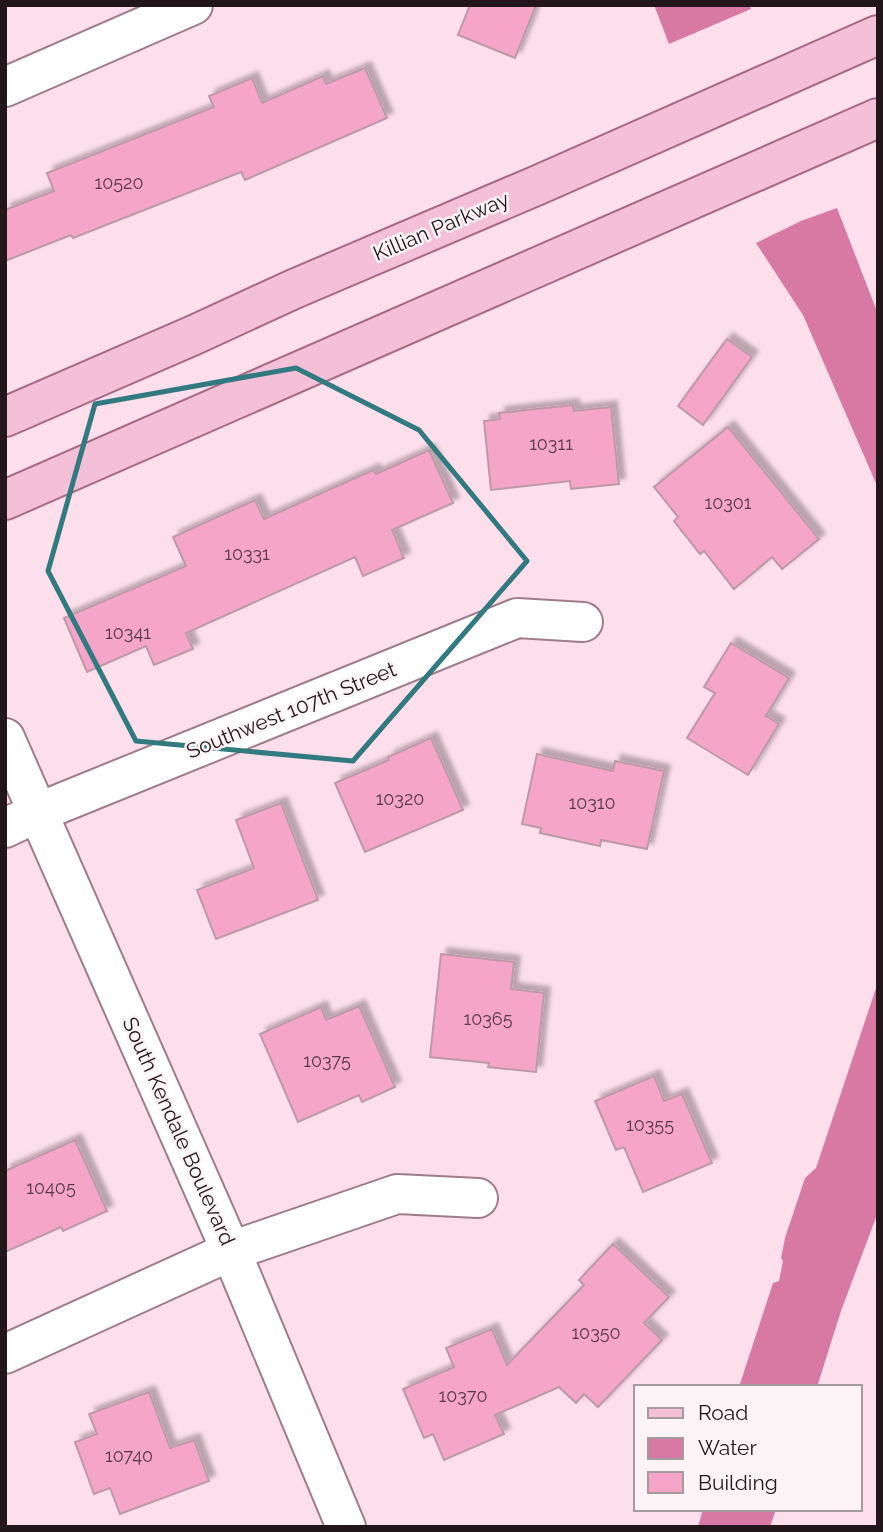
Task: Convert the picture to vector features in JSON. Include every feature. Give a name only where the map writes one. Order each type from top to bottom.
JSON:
[{"type":"main road","name":"Killian Parkway","points":[[5,417],[878,35]]},
{"type":"main road","points":[[5,499],[878,118]]},
{"type":"street","points":[[5,87],[193,5]]},
{"type":"street","name":"Southwest 107th Street","points":[[5,828],[517,618],[583,622]]},
{"type":"street","name":"South Kendale Boulevard","points":[[5,738],[231,1251],[346,1527]]},
{"type":"street","points":[[5,1354],[231,1251],[397,1194],[478,1198]]},
{"type":"highlighted area","points":[[296,368],[419,430],[527,561],[353,761],[136,741],[48,571],[95,404]]},
{"type":"water","points":[[654,5],[749,5],[751,9],[669,44]]},
{"type":"water","points":[[837,208],[878,314],[878,488],[803,315],[756,243],[801,221]]},
{"type":"water","points":[[878,982],[878,1212],[841,1311],[818,1385],[740,1385],[773,1283],[779,1281],[785,1238],[805,1178],[816,1168]]},
{"type":"water","points":[[702,1511],[775,1511],[770,1527],[698,1527]]},
{"type":"building","points":[[470,5],[536,5],[515,58],[458,35]]},
{"type":"building","points":[[365,68],[387,118],[245,180],[241,172],[73,238],[71,235],[5,261],[5,210],[54,191],[47,173],[214,107],[209,96],[252,78],[262,103],[323,76],[326,84]]},
{"type":"building","points":[[727,339],[752,357],[703,425],[678,406]]},
{"type":"building","points":[[573,405],[574,411],[611,407],[619,484],[571,489],[570,481],[491,490],[484,421],[500,419],[499,413]]},
{"type":"building","points":[[728,427],[819,539],[782,569],[772,557],[734,589],[704,551],[700,554],[674,521],[678,517],[654,487]]},
{"type":"building","points":[[429,450],[453,503],[392,530],[404,558],[363,576],[355,557],[186,633],[193,649],[154,665],[146,646],[87,672],[64,618],[186,566],[173,537],[255,500],[264,519],[373,470],[376,474]]},
{"type":"building","points":[[731,643],[789,678],[766,716],[779,724],[748,775],[687,738],[715,693],[704,687]]},
{"type":"building","points":[[431,738],[463,810],[365,852],[335,783]]},
{"type":"building","points":[[537,754],[613,771],[615,761],[664,771],[647,849],[601,840],[600,846],[540,833],[541,828],[522,824]]},
{"type":"building","points":[[281,803],[318,900],[216,939],[197,890],[254,868],[236,820]]},
{"type":"building","points":[[441,954],[514,962],[511,989],[544,993],[536,1072],[488,1067],[489,1063],[430,1057]]},
{"type":"building","points":[[359,1006],[395,1087],[362,1102],[359,1095],[298,1122],[260,1034],[321,1007],[326,1020]]},
{"type":"building","points":[[654,1076],[664,1101],[682,1094],[712,1163],[643,1192],[624,1147],[616,1150],[595,1101]]},
{"type":"building","points":[[75,1140],[107,1211],[63,1231],[61,1227],[5,1252],[5,1171]]},
{"type":"building","points":[[613,1244],[669,1297],[644,1323],[662,1340],[598,1407],[584,1394],[576,1403],[559,1387],[495,1415],[504,1434],[444,1460],[433,1434],[424,1438],[403,1389],[454,1367],[446,1348],[492,1329],[507,1365],[584,1285],[579,1280]]},
{"type":"building","points":[[149,1392],[170,1448],[194,1440],[209,1481],[120,1514],[110,1488],[94,1494],[75,1442],[97,1434],[89,1414]]}]
